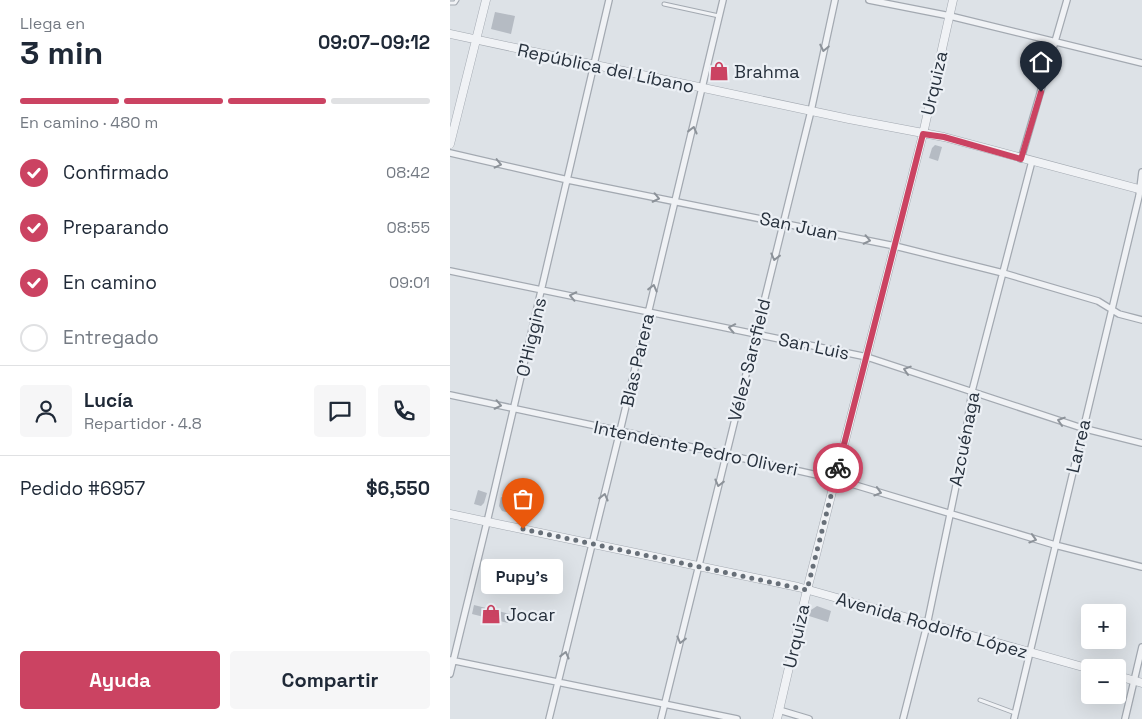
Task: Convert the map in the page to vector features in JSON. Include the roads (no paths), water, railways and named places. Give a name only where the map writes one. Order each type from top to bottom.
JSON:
[{"type":"street","points":[[450,144],[486,0]]},
{"type":"street","name":"O'Higgins","points":[[450,674],[609,0]]},
{"type":"street","name":"Blas Parera","points":[[549,719],[593,544],[647,311],[723,0]]},
{"type":"street","name":"Vélez Sarsfield","points":[[661,719],[811,111],[835,0]]},
{"type":"street","points":[[869,0],[950,16],[1142,63]]},
{"type":"street","name":"Urquiza","points":[[777,719],[807,590],[923,134],[953,0]]},
{"type":"street","points":[[1021,159],[1067,0]]},
{"type":"street","name":"República del Líbano","points":[[450,34],[811,111],[944,137],[1141,190]]},
{"type":"street","name":"San Juan","points":[[450,153],[568,180],[895,246],[1002,273],[1098,301],[1119,314],[1142,320]]},
{"type":"street","name":"Azcuénaga","points":[[903,719],[927,625],[962,456],[972,391],[1032,162]]},
{"type":"street","name":"Larrea","points":[[1015,716],[1082,428],[1141,190],[1142,172]]},
{"type":"street","name":"San Luis","points":[[450,271],[867,357],[1082,428],[1142,443]]},
{"type":"street","name":"Intendente Pedro Oliveri","points":[[450,395],[835,479],[1055,545],[1142,566]]},
{"type":"street","name":"Avenida Rodolfo López","points":[[450,514],[807,590],[1081,667]]},
{"type":"street","points":[[1125,719],[1138,682],[1142,647]]},
{"type":"street","points":[[452,660],[737,719]]},
{"type":"street","points":[[1126,678],[1138,682]]},
{"type":"street","points":[[779,710],[809,719]]},
{"type":"lane","points":[[450,3],[457,0]]},
{"type":"lane","points":[[664,4],[719,16]]},
{"type":"lane","points":[[980,700],[1015,716]]},
{"type":"place","name":"Brahma","points":[[719,71]]},
{"type":"place","name":"Pupy's","points":[[523,529]]},
{"type":"place","name":"Jocar","points":[[491,614]]}]
